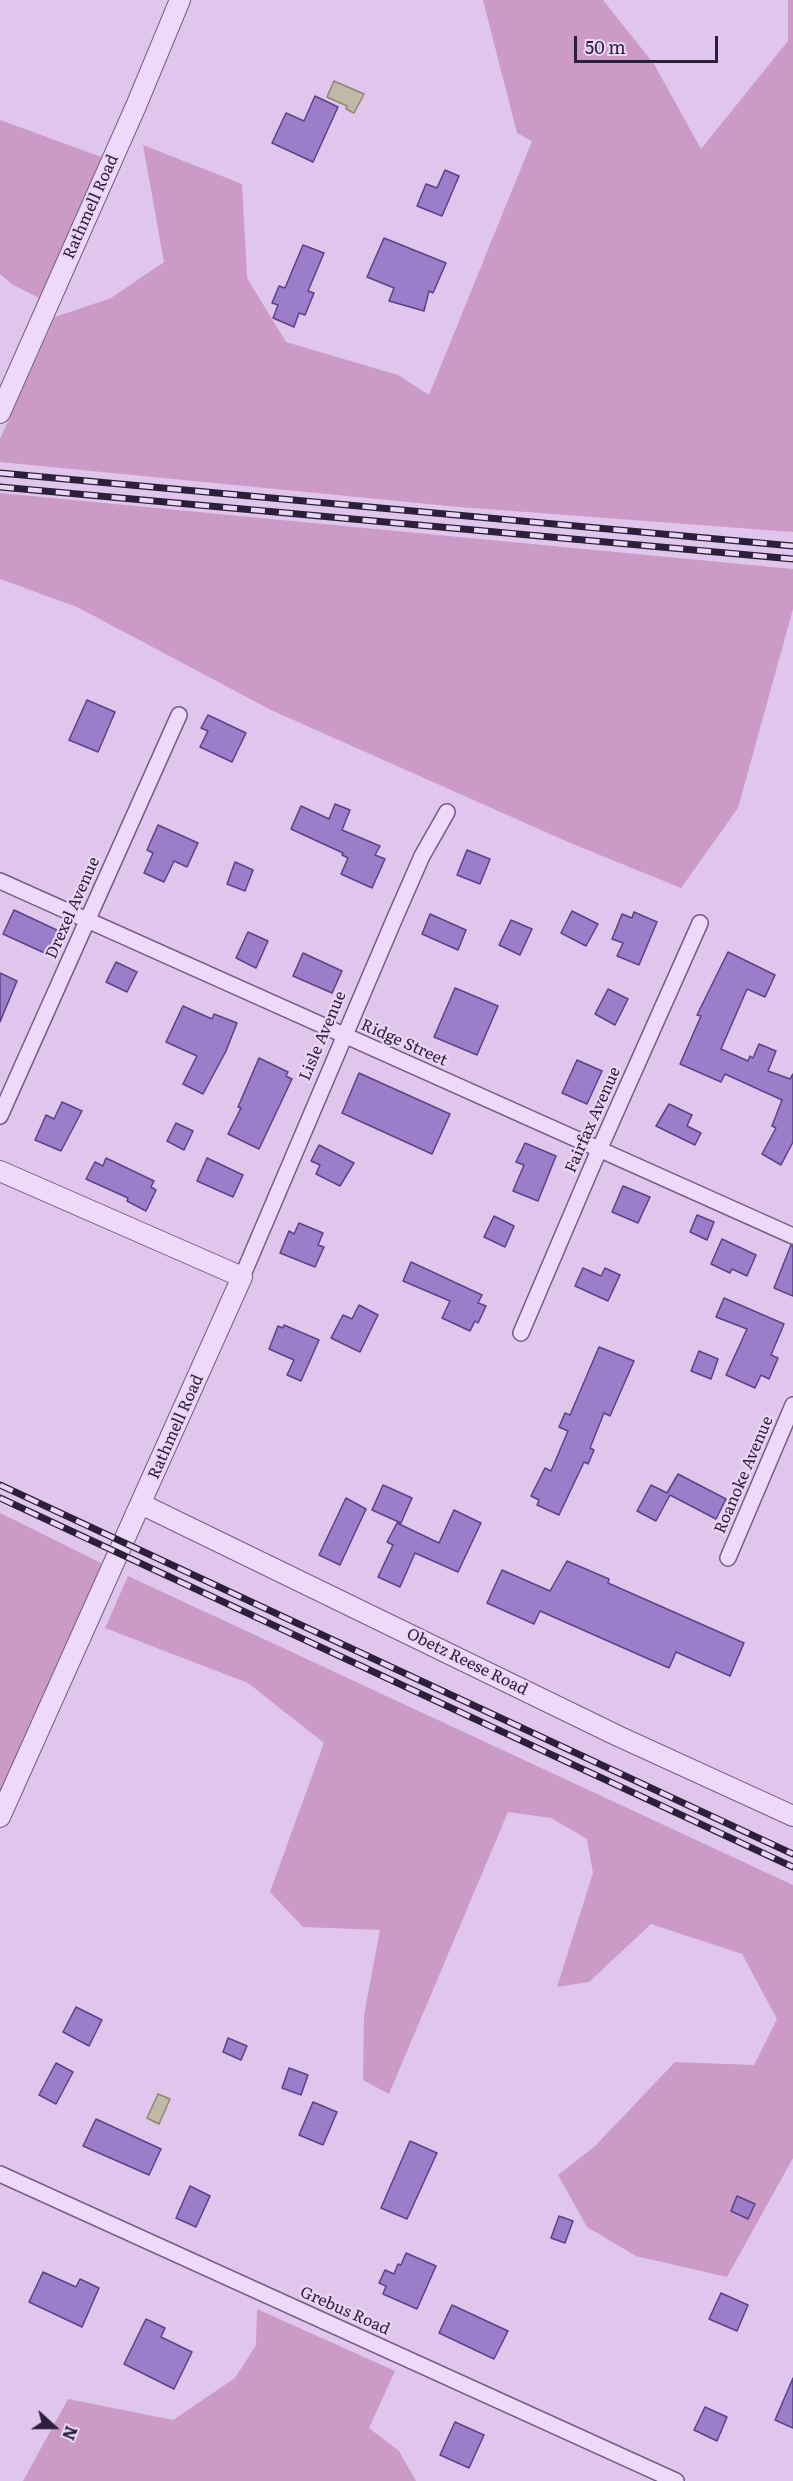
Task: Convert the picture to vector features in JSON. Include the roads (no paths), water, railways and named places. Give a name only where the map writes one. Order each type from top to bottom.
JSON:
[{"type":"street","name":"Rathmell Road","points":[[0,413],[136,106],[180,0]]},
{"type":"street","name":"Drexel Avenue","points":[[0,1116],[179,715]]},
{"type":"street","name":"Lisle Avenue","points":[[242,1277],[343,1035],[422,856],[447,812]]},
{"type":"street","name":"Ridge Street","points":[[0,881],[793,1236]]},
{"type":"street","name":"Fairfax Avenue","points":[[521,1333],[700,923]]},
{"type":"street","points":[[0,1171],[242,1277]]},
{"type":"street","name":"Rathmell Road","points":[[0,1817],[242,1277]]},
{"type":"street","name":"Roanoke Avenue","points":[[728,1558],[793,1406]]},
{"type":"street","name":"Obetz Reese Road","points":[[141,1504],[618,1736],[793,1816]]},
{"type":"street","name":"Grebus Road","points":[[0,2174],[676,2481]]},
{"type":"railway","points":[[0,473],[793,546]]},
{"type":"railway","points":[[0,487],[793,559]]},
{"type":"railway","points":[[0,1485],[793,1854]]},
{"type":"railway","points":[[0,1498],[793,1867]]}]
